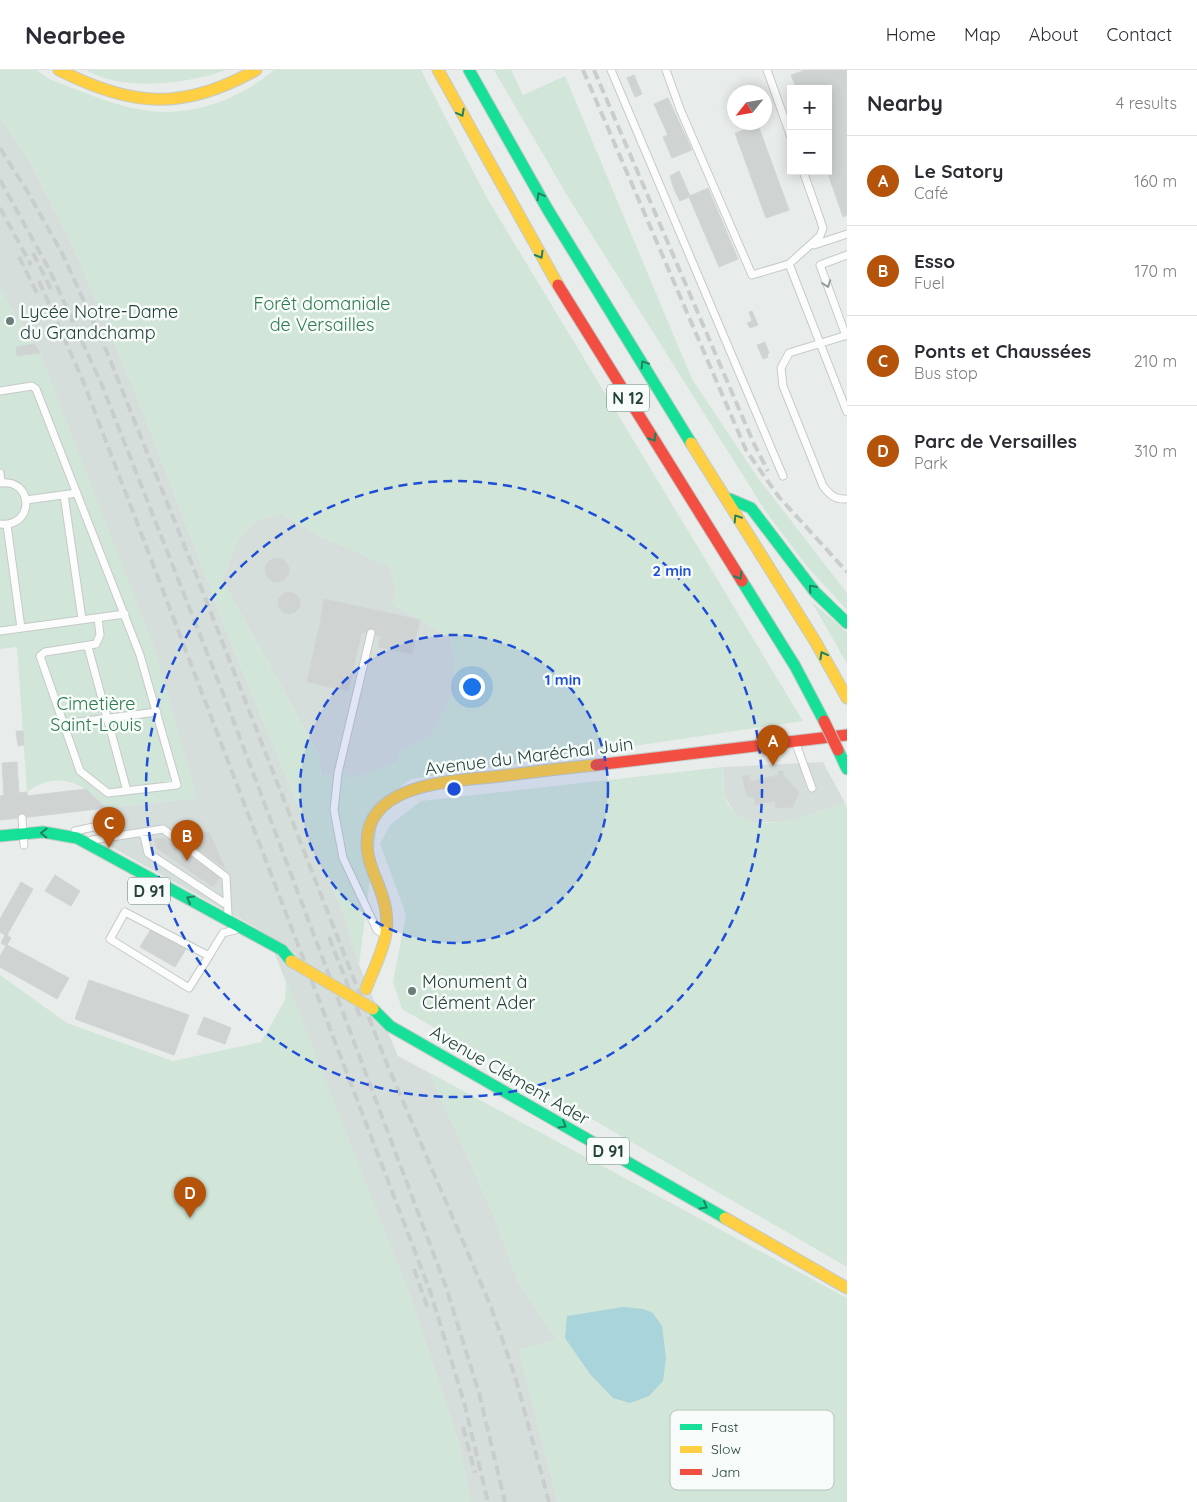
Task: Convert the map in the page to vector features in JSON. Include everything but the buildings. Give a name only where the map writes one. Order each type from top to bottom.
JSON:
[{"type":"main road","points":[[59,70],[117,94],[152,100],[171,100],[188,99],[216,91],[256,70]]},
{"type":"main road","name":"N 12","points":[[438,70],[544,262],[795,666],[847,769]]},
{"type":"main road","name":"N 12","points":[[469,70],[548,210],[662,393],[723,496],[815,640],[847,698]]},
{"type":"main road","points":[[723,496],[751,508],[815,592],[847,623]]},
{"type":"main road","name":"Avenue du Maréchal Juin","points":[[366,989],[381,957],[388,922],[386,908],[370,860],[368,835],[375,816],[386,803],[399,794],[432,784],[847,735]]},
{"type":"main road","name":"D 91","points":[[0,846],[43,832],[67,834],[87,842],[282,950],[291,961],[373,1009]]},
{"type":"main road","name":"D 91","points":[[0,836],[61,845],[79,852],[162,898]]},
{"type":"main road","points":[[219,931],[240,943]]},
{"type":"main road","points":[[274,961],[291,961]]},
{"type":"main road","name":"Avenue Clément Ader","points":[[373,1009],[384,1010],[420,1033],[847,1275]]},
{"type":"main road","name":"Avenue Clément Ader","points":[[373,1009],[390,1026],[847,1288]]},
{"type":"lane","points":[[611,70],[783,476]]},
{"type":"lane","points":[[666,70],[680,109],[752,275],[790,264],[820,236],[823,228],[804,175]]},
{"type":"lane","points":[[767,70],[789,130]]},
{"type":"lane","points":[[811,246],[847,234]]},
{"type":"lane","points":[[847,255],[820,265],[846,335],[789,353],[781,368],[782,386],[823,486],[830,495],[837,499],[847,499]]},
{"type":"lane","points":[[790,264],[847,412]]},
{"type":"lane","points":[[0,391],[35,387],[125,614],[157,712],[177,784],[108,793],[95,781],[83,774],[62,724],[40,656],[45,652],[92,646],[98,640],[98,618]]},
{"type":"lane","points":[[0,473],[1,483],[14,484],[20,488],[26,500],[24,514],[19,519],[3,524],[21,628]]},
{"type":"lane","points":[[26,500],[77,493]]},
{"type":"lane","points":[[64,495],[82,619]]},
{"type":"lane","points":[[0,631],[125,614]]},
{"type":"lane","points":[[371,633],[338,773],[334,810],[337,835],[351,877],[377,930],[386,936]]},
{"type":"lane","points":[[88,647],[127,792]]},
{"type":"lane","points":[[62,724],[157,712]]},
{"type":"lane","points":[[795,741],[812,788]]},
{"type":"lane","points":[[22,818],[23,840]]},
{"type":"lane","points":[[61,845],[67,834],[92,826],[117,822]]},
{"type":"lane","points":[[87,842],[162,829],[226,877],[228,920]]},
{"type":"lane","points":[[143,832],[148,853],[227,905]]},
{"type":"lane","points":[[209,956],[125,912],[110,939],[189,988],[209,956],[219,931],[217,914]]},
{"type":"lane","points":[[219,931],[242,928]]},
{"type":"shaded area","points":[[0,117],[30,162],[73,246],[137,396],[233,648],[345,917],[359,965],[398,1056],[430,1073],[495,1218],[518,1281],[557,1340],[519,1350],[558,1502],[470,1502],[460,1447],[412,1301],[267,934],[108,845],[106,808],[197,798],[40,353],[0,358]]},
{"type":"shaded area","points":[[280,513],[320,536],[389,566],[397,591],[392,604],[451,638],[455,666],[454,690],[431,737],[400,751],[395,764],[348,780],[338,773],[321,776],[319,755],[222,580],[238,539],[254,522]]},
{"type":"shaded area","points":[[823,762],[845,803],[789,822],[747,822],[736,815],[724,796],[723,767]]},
{"type":"green space","name":"Forêt domaniale de Versailles","points":[[0,70],[37,70],[49,79],[107,101],[131,108],[160,112],[195,109],[213,104],[245,90],[274,70],[421,70],[487,198],[803,721],[411,779],[380,802],[359,965],[345,917],[233,648],[137,396],[73,246],[30,162],[0,117]],"holes":[[[280,513],[320,536],[389,566],[397,591],[392,604],[451,638],[455,666],[454,690],[431,737],[400,751],[395,764],[348,779],[346,772],[321,776],[319,755],[222,580],[238,539],[254,522]]]},
{"type":"green space","points":[[86,70],[226,70],[193,79],[155,84],[118,81],[101,77]]},
{"type":"green space","points":[[494,70],[511,70],[523,95],[565,76],[692,379],[758,478],[847,593],[847,610],[809,569],[766,512],[568,197]]},
{"type":"green space","name":"Cimetière Saint-Louis","points":[[0,288],[34,345],[16,347],[17,356],[40,353],[154,647],[197,798],[106,808],[89,791],[70,782],[49,782],[38,785],[27,792],[17,647],[0,649]]},
{"type":"green space","points":[[812,602],[847,632],[847,664]]},
{"type":"green space","points":[[723,767],[725,798],[734,812],[747,820],[763,823],[779,822],[845,803],[847,807],[847,1267],[402,1009],[393,982],[406,915],[380,844],[390,825],[421,801]]},
{"type":"green space","points":[[0,975],[67,1023],[173,1061],[261,1042],[285,1000],[286,979],[412,1301],[460,1447],[470,1502],[0,1502]]},
{"type":"green space","points":[[430,1073],[847,1298],[847,1502],[558,1502],[519,1350],[556,1339],[518,1281],[495,1218]]},
{"type":"water","points":[[623,1307],[643,1309],[653,1313],[662,1326],[666,1358],[663,1381],[649,1396],[630,1403],[613,1398],[590,1374],[565,1338],[567,1316]]},
{"type":"railway","points":[[583,70],[746,450],[779,497],[847,572]]},
{"type":"railway","points":[[594,70],[754,444],[768,471]]},
{"type":"railway","points":[[0,148],[26,189],[62,253],[104,345],[197,577],[387,1064],[491,1307],[515,1376],[549,1502]]},
{"type":"railway","points":[[0,180],[49,269],[101,383],[226,701],[446,1287],[479,1393],[505,1502]]},
{"type":"railway","points":[[0,208],[31,265]]},
{"type":"railway","points":[[33,253],[51,289]]},
{"type":"railway","points":[[19,257],[38,295]]},
{"type":"railway","points":[[39,281],[83,381],[430,1291],[464,1402],[488,1502]]},
{"type":"railway","points":[[329,937],[361,1019]]},
{"type":"railway","points":[[414,1269],[428,1309]]},
{"type":"railway","points":[[463,1427],[475,1473]]},
{"type":"traffic: fast","points":[[469,70],[548,210],[691,443]]},
{"type":"traffic: fast","points":[[730,499],[751,508],[815,592],[847,623]]},
{"type":"traffic: fast","points":[[742,581],[795,666],[824,721]]},
{"type":"traffic: fast","points":[[838,750],[847,769]]},
{"type":"traffic: fast","points":[[0,836],[43,832],[77,838],[282,950],[291,961]]},
{"type":"traffic: fast","points":[[373,1009],[390,1026],[725,1218]]},
{"type":"traffic: slow","points":[[59,70],[110,91],[134,97],[158,99],[181,98],[205,92],[230,83],[256,70]]},
{"type":"traffic: slow","points":[[438,70],[558,285]]},
{"type":"traffic: slow","points":[[691,443],[815,641],[847,698]]},
{"type":"traffic: slow","points":[[366,989],[384,944],[387,921],[386,909],[367,851],[371,823],[381,808],[398,796],[418,788],[439,783],[596,765]]},
{"type":"traffic: slow","points":[[291,961],[373,1009]]},
{"type":"traffic: slow","points":[[725,1218],[847,1288]]},
{"type":"traffic: jam","points":[[558,285],[742,581]]},
{"type":"traffic: jam","points":[[824,721],[838,750]]},
{"type":"traffic: jam","points":[[596,765],[847,735]]},
{"type":"place","name":"Lycée Notre-Dame du Grandchamp","points":[[10,321]]},
{"type":"place","name":"Le Satory","points":[[773,766]]},
{"type":"place","name":"Ponts et Chaussées","points":[[109,848]]},
{"type":"place","name":"Esso","points":[[187,861]]},
{"type":"place","name":"Monument à Clément Ader","points":[[412,991]]},
{"type":"place","name":"Parc de Versailles","points":[[190,1218]]}]
